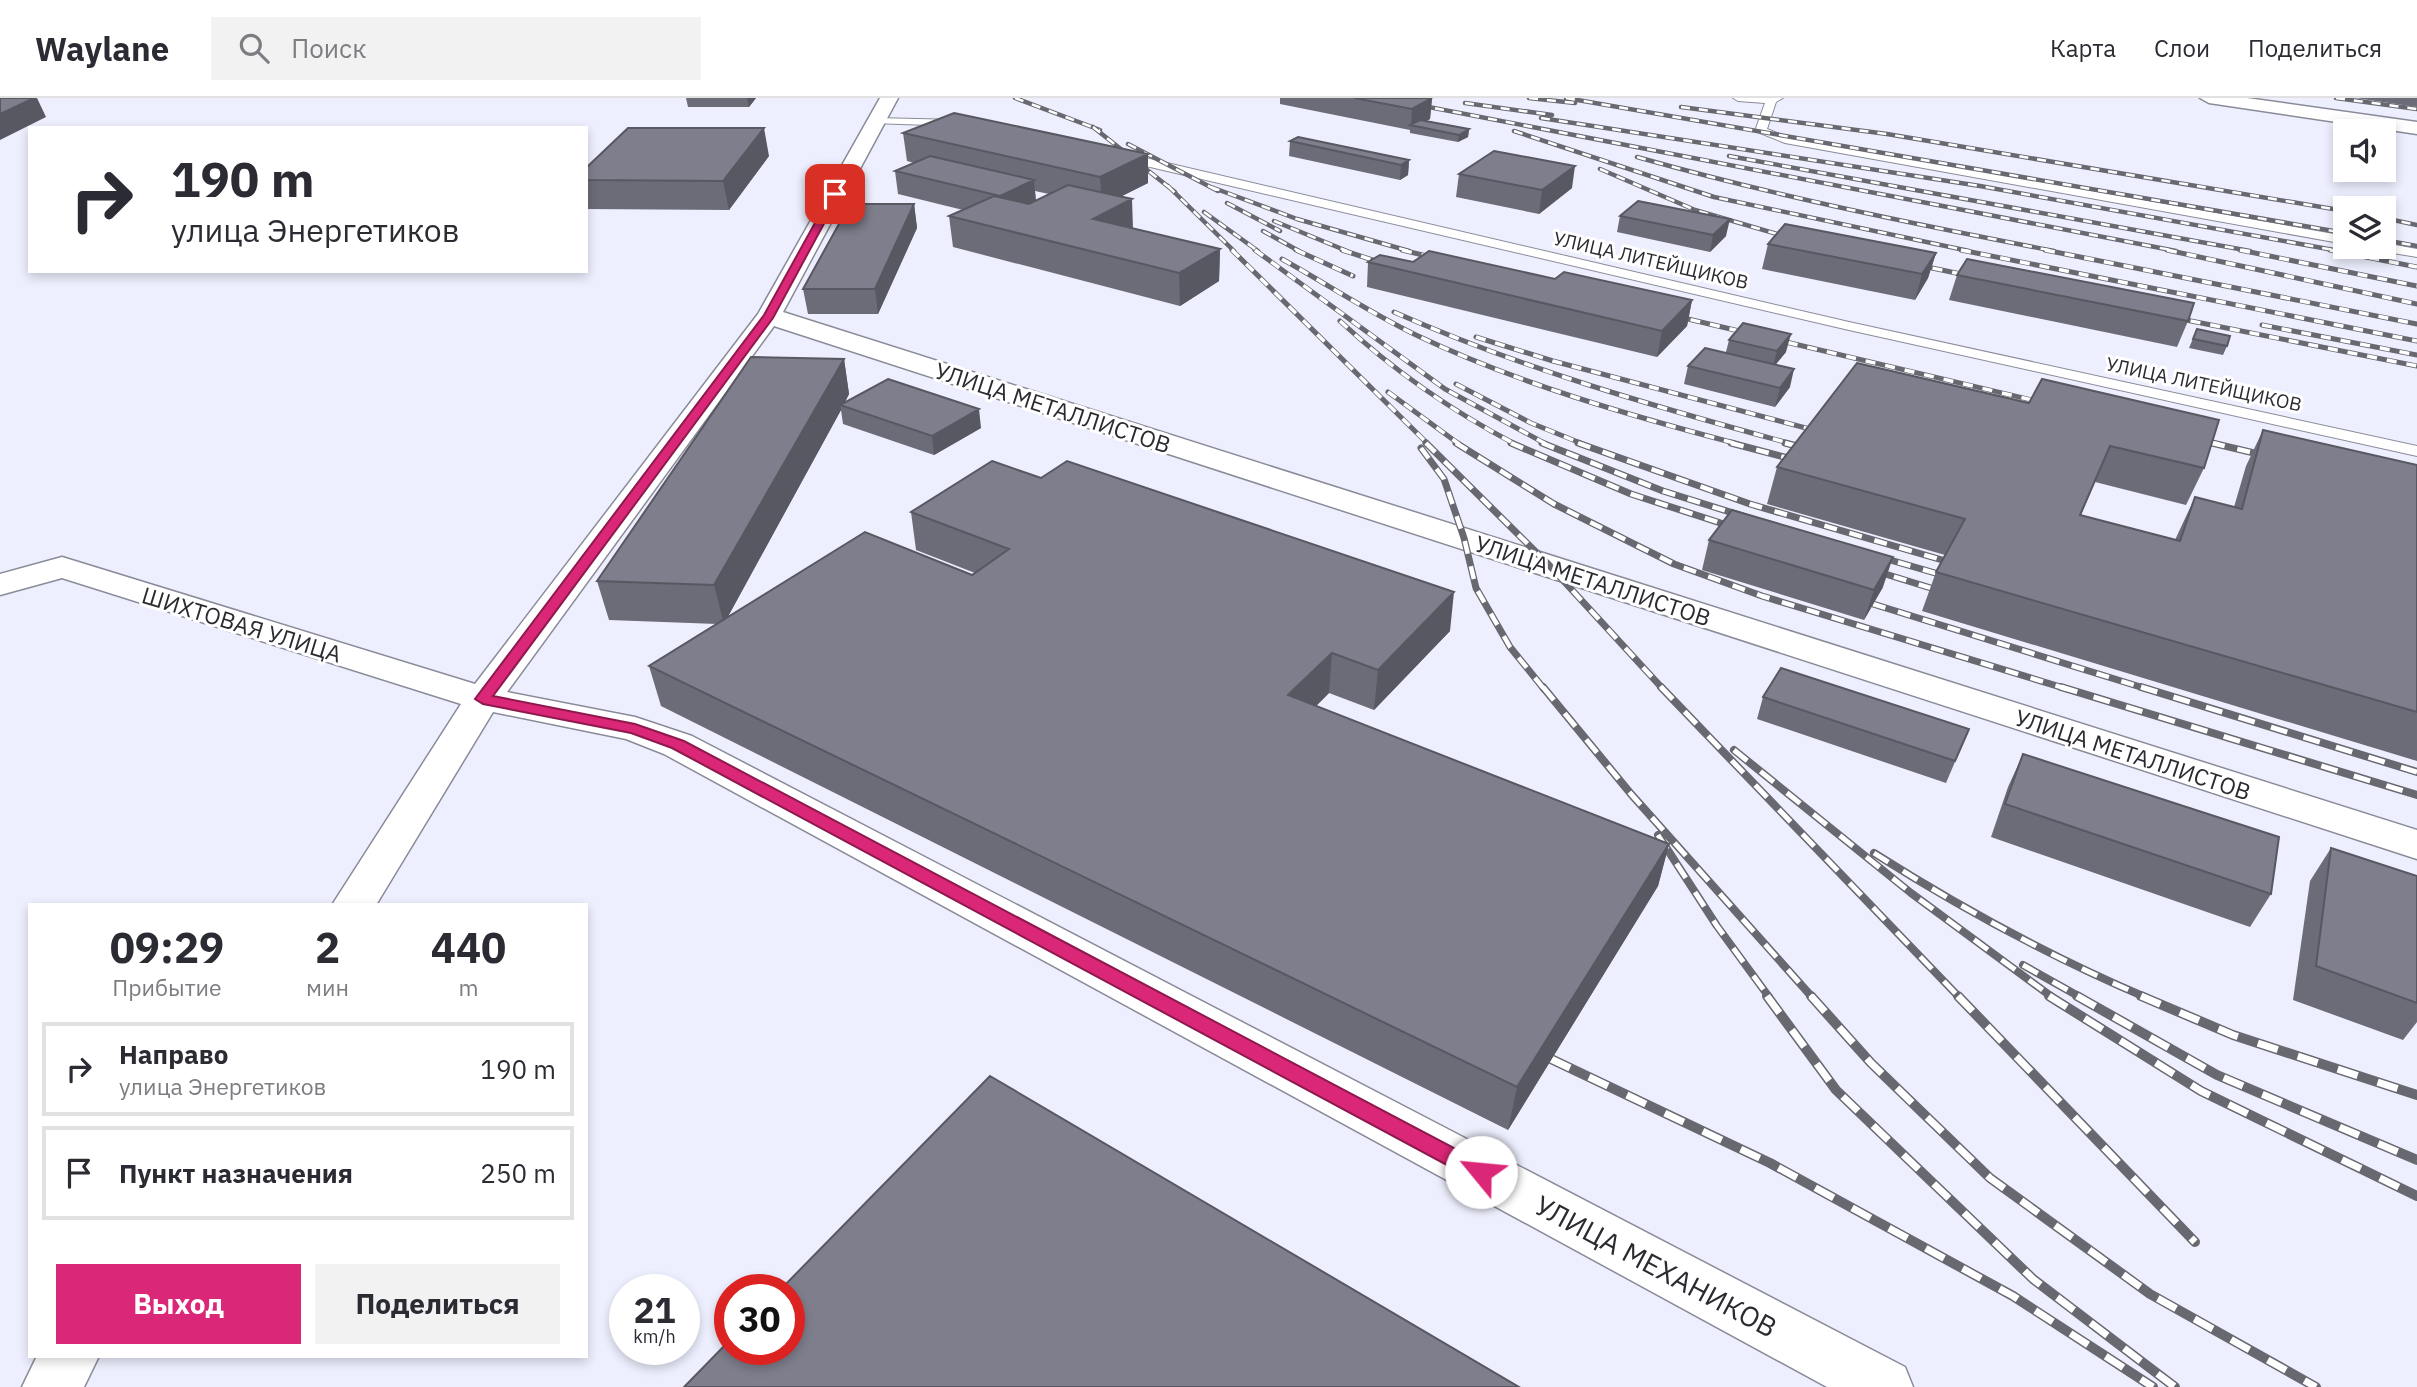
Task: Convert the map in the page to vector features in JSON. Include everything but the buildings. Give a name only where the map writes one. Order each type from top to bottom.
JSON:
[{"type":"street","points":[[2209,98],[2417,128]]},
{"type":"street","points":[[355,903],[483,699],[769,316],[882,109]]},
{"type":"street","name":"УЛИЦА МЕТАЛЛИСТОВ","points":[[769,316],[2417,845]]},
{"type":"street","name":"ШИХТОВАЯ УЛИЦА","points":[[0,584],[62,568],[483,699]]},
{"type":"street","name":"УЛИЦА МЕХАНИКОВ","points":[[483,699],[635,729],[678,745],[1884,1387]]},
{"type":"street","points":[[51,1387],[69,1358]]},
{"type":"lane","points":[[1738,98],[1774,99],[1760,131],[1785,140],[2333,238]]},
{"type":"lane","points":[[882,109],[979,124]]},
{"type":"lane","name":"УЛИЦА ЛИТЕЙЩИКОВ","points":[[1099,152],[1849,326],[2417,451]]},
{"type":"lane","points":[[2396,250],[2417,253]]},
{"type":"railway","points":[[1015,98],[1094,128]]},
{"type":"railway","points":[[1382,98],[2176,251]]},
{"type":"railway","points":[[1529,98],[1575,103]]},
{"type":"railway","points":[[1566,98],[2333,231]]},
{"type":"railway","points":[[2336,98],[2417,109]]},
{"type":"railway","points":[[1465,103],[1552,115]]},
{"type":"railway","points":[[1681,107],[1887,134],[2333,209]]},
{"type":"railway","points":[[1541,118],[1980,186],[2333,250]]},
{"type":"railway","points":[[1094,128],[1100,130]]},
{"type":"railway","points":[[1094,128],[1170,188]]},
{"type":"railway","points":[[1514,131],[1714,197],[1969,251]]},
{"type":"railway","points":[[1128,144],[1218,191]]},
{"type":"railway","points":[[1729,156],[2250,251]]},
{"type":"railway","points":[[1637,157],[1793,197],[2054,251]]},
{"type":"railway","points":[[1600,169],[1695,210],[1794,239]]},
{"type":"railway","points":[[1211,187],[1297,219],[1409,251]]},
{"type":"railway","points":[[1170,188],[1175,192]]},
{"type":"railway","points":[[1170,188],[1234,251]]},
{"type":"railway","points":[[1227,203],[1280,231]]},
{"type":"railway","points":[[1204,212],[1258,251]]},
{"type":"railway","points":[[1274,221],[1347,251]]},
{"type":"railway","points":[[2396,221],[2417,225]]},
{"type":"railway","points":[[1263,231],[1299,251]]},
{"type":"railway","points":[[2396,242],[2417,246]]},
{"type":"railway","points":[[1232,250],[1428,444]]},
{"type":"railway","points":[[1255,250],[1445,389],[1546,444]]},
{"type":"railway","points":[[1296,250],[1353,276]]},
{"type":"railway","points":[[1342,250],[1391,266]]},
{"type":"railway","points":[[1402,250],[1443,260]]},
{"type":"railway","points":[[1961,250],[2417,341]]},
{"type":"railway","points":[[2045,250],[2417,324]]},
{"type":"railway","points":[[2167,250],[2417,304]]},
{"type":"railway","points":[[2240,250],[2417,286]]},
{"type":"railway","points":[[2330,250],[2417,267]]},
{"type":"railway","points":[[1282,259],[1399,326],[1494,369],[1615,410],[1738,444]]},
{"type":"railway","points":[[1913,264],[1975,277]]},
{"type":"railway","points":[[1394,312],[1541,369],[1640,401],[1792,444]]},
{"type":"railway","points":[[1671,315],[2049,404]]},
{"type":"railway","points":[[2171,317],[2417,366]]},
{"type":"railway","points":[[1340,321],[1381,357],[1423,388],[1515,444]]},
{"type":"railway","points":[[2262,325],[2417,355]]},
{"type":"railway","points":[[1476,337],[1553,361],[1821,432]]},
{"type":"railway","points":[[1456,384],[1531,423],[1583,444]]},
{"type":"railway","points":[[1388,392],[1459,444]]},
{"type":"railway","points":[[2192,438],[2219,444]]},
{"type":"railway","points":[[1426,443],[1549,565],[1663,689]]},
{"type":"railway","points":[[1456,443],[1554,504],[1674,564],[1762,596],[2067,689]]},
{"type":"railway","points":[[1511,443],[1631,494],[1739,529]]},
{"type":"railway","points":[[1542,443],[1663,491],[1749,518]]},
{"type":"railway","points":[[1578,443],[1750,504],[1949,562]]},
{"type":"railway","points":[[1731,443],[1799,461]]},
{"type":"railway","points":[[1785,443],[1808,449]]},
{"type":"railway","points":[[2212,443],[2271,457]]},
{"type":"railway","points":[[1421,448],[1444,479],[1464,538],[1476,588],[1510,647],[1544,689]]},
{"type":"railway","points":[[1873,555],[1942,575]]},
{"type":"railway","points":[[1869,569],[1934,589]]},
{"type":"railway","points":[[1873,604],[2147,689]]},
{"type":"railway","points":[[1543,687],[1631,794],[1812,997]]},
{"type":"railway","points":[[1661,687],[1959,997]]},
{"type":"railway","points":[[2061,687],[2417,795]]},
{"type":"railway","points":[[2141,687],[2417,772]]},
{"type":"railway","points":[[1734,750],[1911,893],[2052,997]]},
{"type":"railway","points":[[1658,835],[1717,926],[1769,997]]},
{"type":"railway","points":[[1874,853],[2007,931],[2145,997]]},
{"type":"railway","points":[[2023,965],[2080,997]]},
{"type":"railway","points":[[1767,996],[1836,1090],[2033,1279],[2175,1387]]},
{"type":"railway","points":[[1811,996],[1871,1063],[1990,1178],[2150,1294],[2316,1387]]},
{"type":"railway","points":[[1958,996],[2195,1242]]},
{"type":"railway","points":[[2049,996],[2201,1091],[2417,1196]]},
{"type":"railway","points":[[2077,996],[2217,1075],[2417,1160]]},
{"type":"railway","points":[[2141,996],[2233,1035],[2417,1095]]},
{"type":"railway","points":[[1551,1059],[1770,1163],[2013,1296],[2153,1387]]},
{"type":"route","points":[[835,194],[769,316],[483,699],[635,729],[678,745],[1481,1172]]}]
